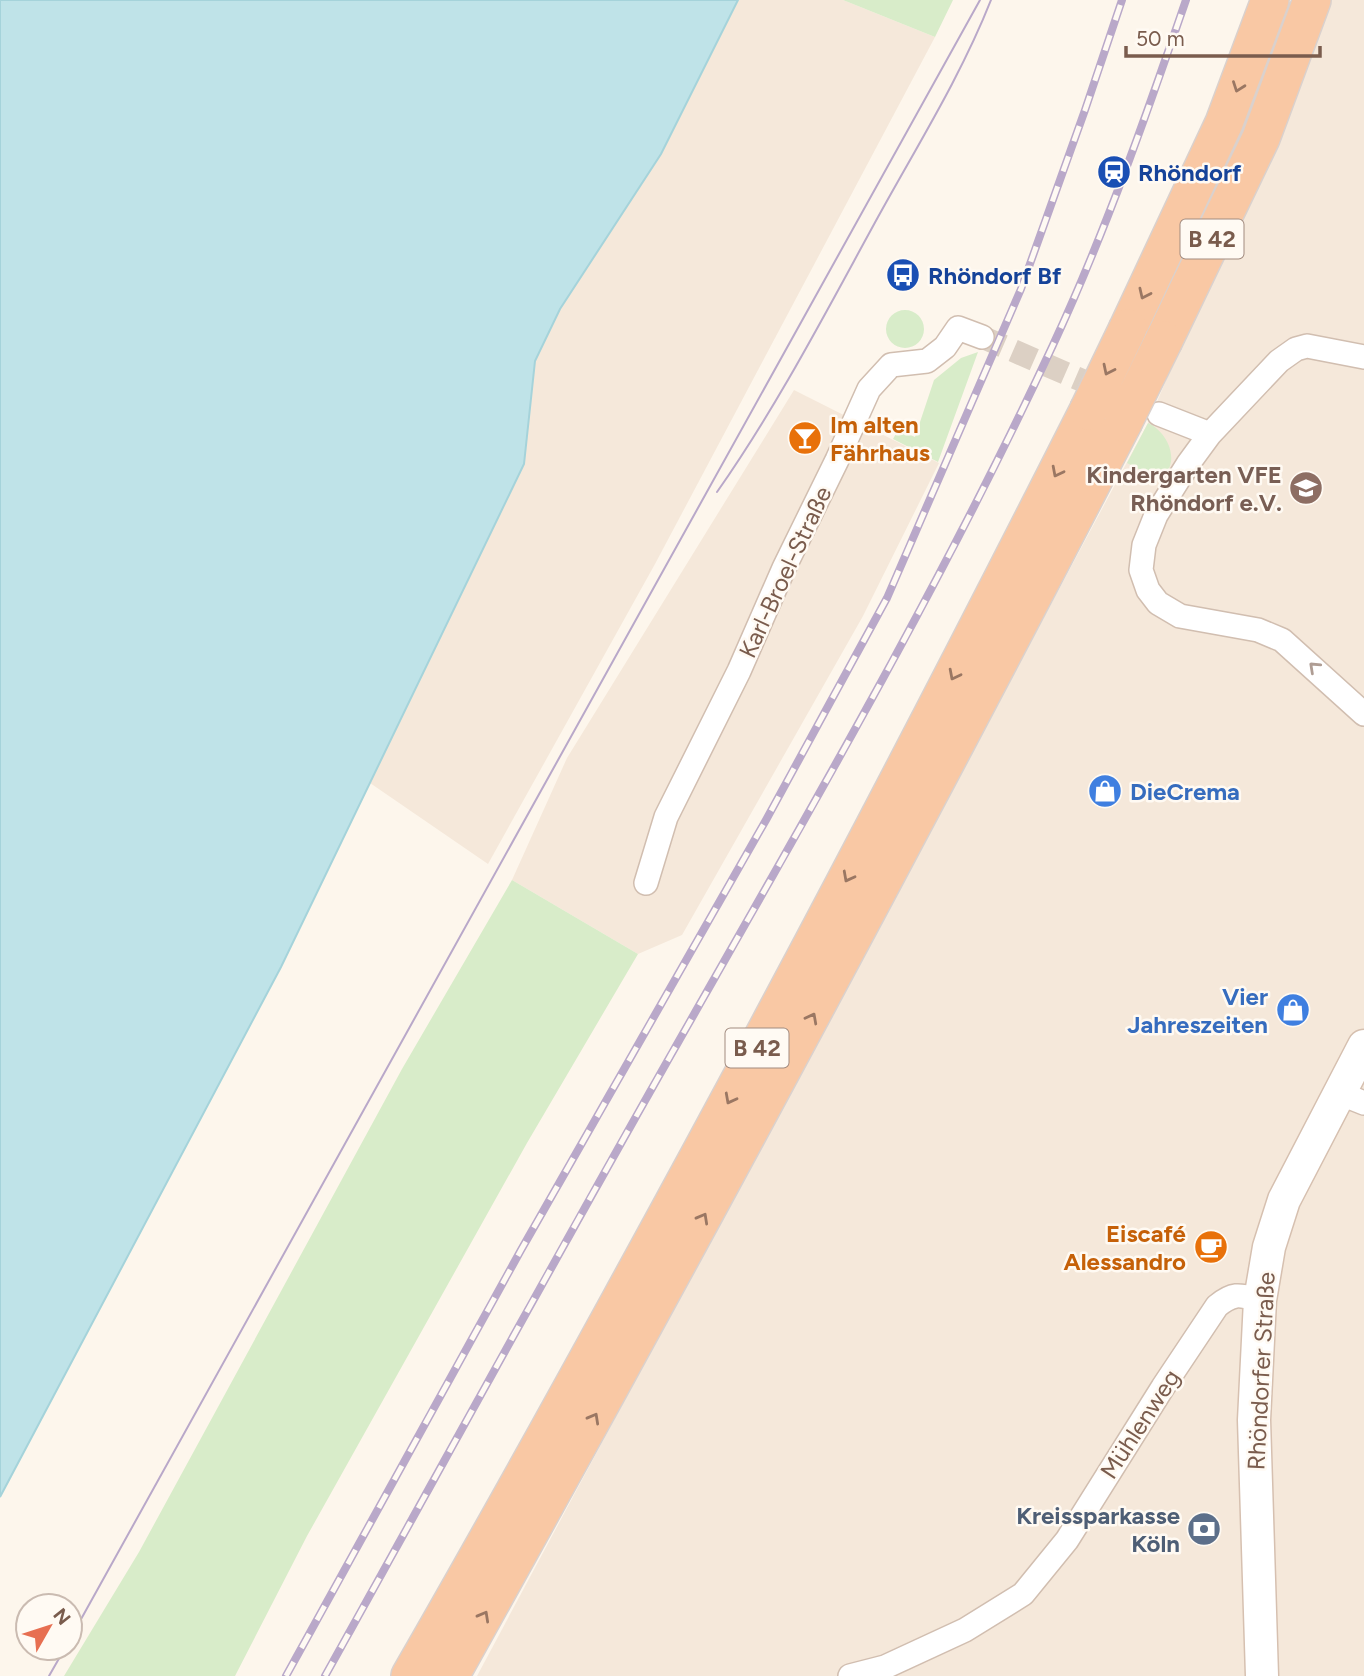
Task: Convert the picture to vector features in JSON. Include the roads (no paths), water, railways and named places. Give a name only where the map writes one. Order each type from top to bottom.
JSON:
[{"type":"highway","name":"B 42","points":[[410,1676],[558,1414],[807,954],[938,705],[1128,328],[1224,123],[1270,0]]},
{"type":"highway","name":"B 42","points":[[450,1676],[786,1065],[1123,423],[1261,138],[1312,0]]},
{"type":"main road","name":"Rhöndorfer Straße","points":[[1262,1676],[1254,1420],[1260,1300],[1269,1247],[1284,1200],[1352,1098],[1364,1046]]},
{"type":"street","name":"Karl-Broel-Straße","points":[[646,883],[666,817],[739,671],[784,568],[869,388],[891,365],[927,361],[945,346],[958,328],[982,337]]},
{"type":"street","points":[[1364,357],[1314,346],[1296,349],[1279,361],[1210,434],[1173,487],[1156,515],[1144,545],[1141,570],[1148,590],[1158,603],[1180,616],[1258,630],[1282,640],[1364,714]]},
{"type":"street","points":[[1159,414],[1210,434]]},
{"type":"street","name":"Mühlenweg","points":[[850,1676],[885,1667],[965,1630],[1023,1594],[1067,1540],[1217,1306],[1228,1297],[1240,1295],[1260,1300]]},
{"type":"water","points":[[0,0],[738,0],[661,154],[560,309],[535,361],[524,464],[281,967],[0,1497]]},
{"type":"tunnel","points":[[982,337],[1111,393]]},
{"type":"tram line","points":[[84,1614],[980,0]]},
{"type":"tram line","points":[[717,492],[761,425],[821,322],[952,83],[991,0]]},
{"type":"tram line","points":[[49,1676],[57,1662]]},
{"type":"railway","points":[[286,1676],[521,1250],[766,820],[887,598],[1021,289],[1122,0]]},
{"type":"railway","points":[[325,1676],[587,1203],[823,786],[965,524],[1053,345],[1090,260],[1140,131],[1186,0]]},
{"type":"place","name":"Rhöndorf","points":[[1114,172]]},
{"type":"place","name":"Rhöndorf Bf","points":[[903,275]]},
{"type":"place","name":"Im alten Fährhaus","points":[[805,438]]},
{"type":"place","name":"Kindergarten VFE Rhöndorf e.V.","points":[[1306,488]]},
{"type":"place","name":"DieCrema","points":[[1105,791]]},
{"type":"place","name":"Vier Jahreszeiten","points":[[1293,1010]]},
{"type":"place","name":"Eiscafé Alessandro","points":[[1211,1247]]},
{"type":"place","name":"Kreissparkasse Köln","points":[[1204,1529]]}]
